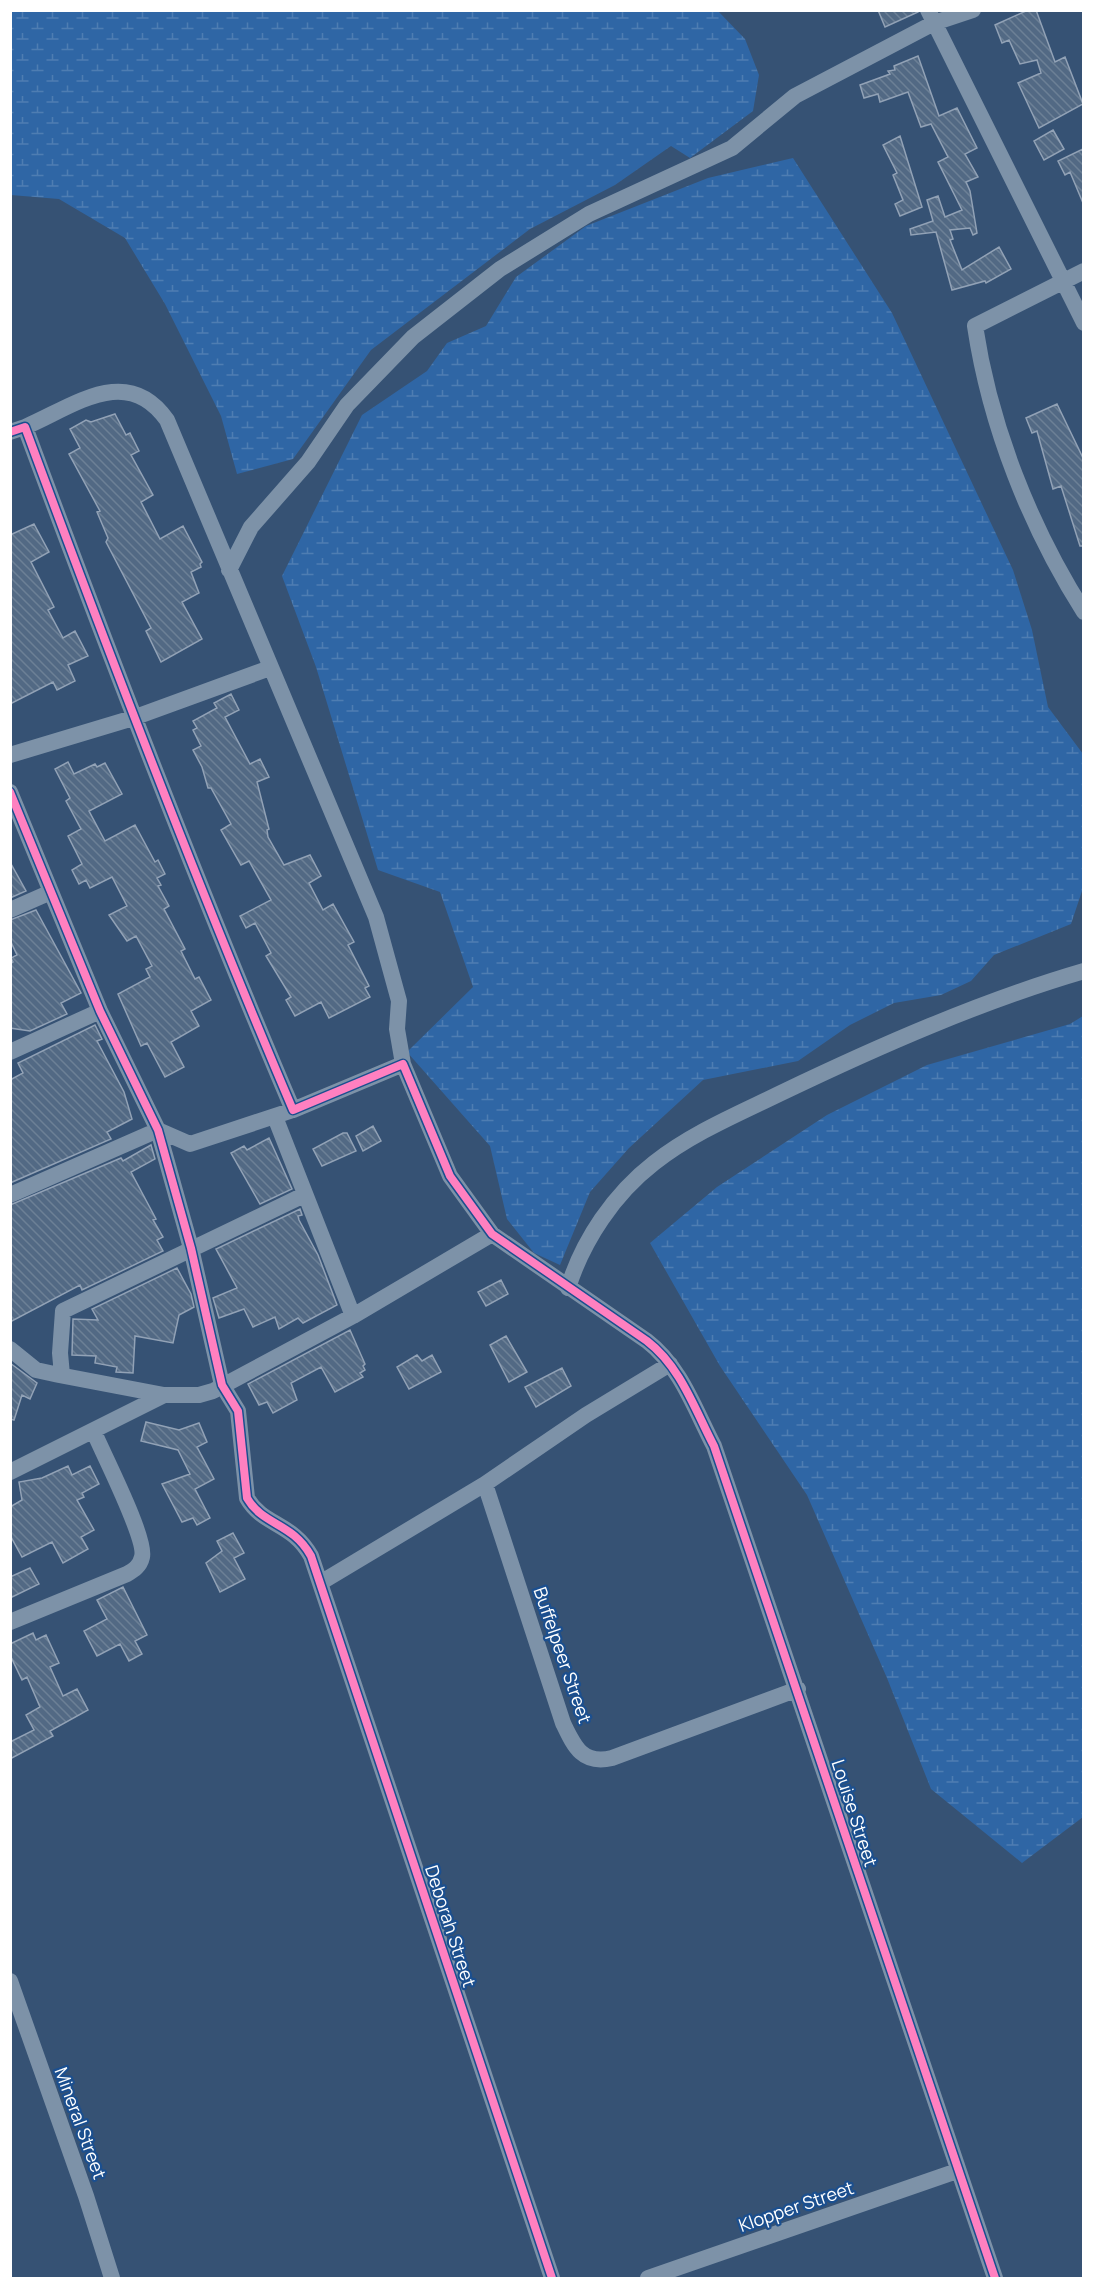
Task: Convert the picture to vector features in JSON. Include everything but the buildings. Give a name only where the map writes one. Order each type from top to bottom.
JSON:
[{"type":"street","points":[[229,570],[251,527],[308,462],[347,405],[413,337],[500,268],[589,214],[732,148],[795,96],[931,17],[973,10]]},
{"type":"street","points":[[931,17],[1064,280],[1083,323]]},
{"type":"street","points":[[1083,271],[975,326],[982,371],[1026,503],[1046,548],[1083,612]]},
{"type":"street","name":"Louise Street","points":[[18,430],[109,390],[126,390],[143,396],[157,406],[167,420],[376,917],[399,1001],[397,1029],[403,1064],[450,1176],[492,1234],[648,1341],[670,1364],[714,1446],[798,1689],[957,2171],[995,2278]]},
{"type":"street","points":[[18,430],[214,926],[293,1110]]},
{"type":"street","points":[[10,755],[133,718],[270,668]]},
{"type":"street","name":"Deborah Street","points":[[10,792],[100,1011],[158,1130],[191,1248],[222,1385],[238,1411],[247,1498],[253,1509],[297,1535],[311,1556],[552,2278]]},
{"type":"street","points":[[10,910],[51,892]]},
{"type":"street","points":[[568,1288],[574,1268],[604,1213],[654,1163],[712,1127],[862,1055],[1044,982],[1083,971]]},
{"type":"street","points":[[10,1052],[100,1011]]},
{"type":"street","points":[[10,1194],[158,1130],[190,1144],[293,1110],[403,1064]]},
{"type":"street","points":[[274,1117],[303,1195],[353,1316]]},
{"type":"street","points":[[62,1375],[60,1353],[63,1311],[303,1195]]},
{"type":"street","points":[[10,1349],[36,1370],[164,1395],[199,1395],[353,1316],[492,1234]]},
{"type":"street","points":[[320,1583],[485,1484],[577,1421],[670,1364]]},
{"type":"street","points":[[10,1472],[164,1395]]},
{"type":"street","points":[[10,1622],[127,1574],[137,1567],[143,1556],[138,1532],[94,1432]]},
{"type":"street","name":"Buffelpeer Street","points":[[485,1484],[563,1723],[572,1742],[585,1758],[603,1760],[612,1758],[798,1689]]},
{"type":"street","name":"Mineral Street","points":[[10,1981],[86,2196],[112,2278]]},
{"type":"street","name":"Klopper Street","points":[[648,2278],[957,2171]]},
{"type":"green space","points":[[10,11],[718,11],[745,39],[759,75],[753,111],[690,158],[671,146],[615,185],[530,229],[371,350],[293,459],[237,474],[221,416],[165,304],[125,238],[59,199],[11,195]]},
{"type":"green space","points":[[793,158],[892,313],[1013,570],[1032,630],[1048,707],[1083,754],[1083,888],[1071,924],[994,955],[971,981],[941,995],[894,1003],[850,1025],[798,1061],[703,1080],[629,1148],[590,1192],[560,1265],[534,1253],[507,1219],[490,1146],[407,1052],[473,987],[440,892],[378,870],[316,667],[282,576],[362,415],[427,371],[447,343],[486,326],[516,277],[586,226],[708,178]]},
{"type":"green space","points":[[1083,1016],[1083,1817],[1022,1863],[931,1789],[887,1678],[807,1495],[720,1366],[650,1243],[717,1187],[827,1115],[927,1065],[1070,1024]]},
{"type":"cycle path","points":[[10,432],[25,427],[155,770],[293,1110],[403,1064],[450,1176],[492,1234],[647,1341],[669,1363],[686,1390],[714,1446],[995,2278]]},
{"type":"cycle path","points":[[10,792],[100,1011],[158,1130],[191,1248],[222,1385],[238,1411],[247,1498],[261,1514],[295,1537],[311,1556],[552,2278]]}]
